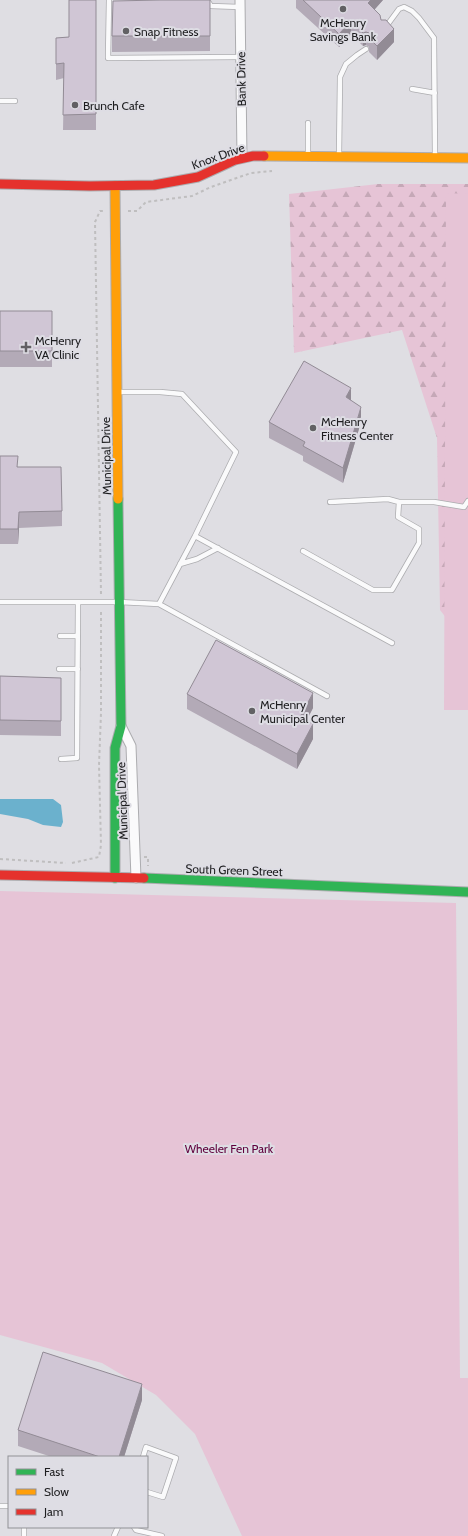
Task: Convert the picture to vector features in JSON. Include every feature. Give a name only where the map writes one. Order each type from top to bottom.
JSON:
[{"type":"street","name":"Bank Drive","points":[[240,4],[242,158]]},
{"type":"street","name":"Knox Drive","points":[[0,184],[115,186],[154,185],[198,177],[242,158],[253,156],[468,158]]},
{"type":"street","name":"Municipal Drive","points":[[114,878],[115,748],[121,726],[115,186]]},
{"type":"street","name":"Municipal Drive","points":[[121,726],[131,746],[136,878]]},
{"type":"street","name":"South Green Street","points":[[0,875],[136,878],[468,892]]},
{"type":"lane","points":[[109,0],[108,58],[240,57]]},
{"type":"lane","points":[[207,0],[211,6],[240,4]]},
{"type":"lane","points":[[383,31],[399,9],[404,7],[412,11],[419,18],[434,38],[436,93],[435,157]]},
{"type":"lane","points":[[339,156],[340,77],[346,64],[366,49]]},
{"type":"lane","points":[[412,89],[436,93]]},
{"type":"lane","points":[[0,101],[15,101]]},
{"type":"lane","points":[[308,123],[308,156]]},
{"type":"lane","points":[[117,392],[160,392],[182,394],[236,452],[195,536],[159,604]]},
{"type":"lane","points":[[330,502],[388,499],[399,502],[434,502],[464,507],[468,502]]},
{"type":"lane","points":[[303,551],[373,590],[392,590],[419,543],[419,528],[398,517],[399,502]]},
{"type":"lane","points":[[195,536],[392,643]]},
{"type":"lane","points":[[180,564],[197,559],[218,548]]},
{"type":"lane","points":[[0,602],[119,602],[159,604],[327,696]]},
{"type":"lane","points":[[61,759],[77,758],[78,602]]},
{"type":"lane","points":[[60,636],[78,636]]},
{"type":"lane","points":[[59,669],[78,669]]},
{"type":"lane","points":[[143,1456],[146,1447],[176,1458],[163,1497],[148,1492]]},
{"type":"lane","points":[[135,1528],[136,1530],[148,1534],[162,1536]]},
{"type":"path","points":[[0,859],[74,863],[99,857],[99,854]]},
{"type":"green space","points":[[378,184],[468,184],[468,618],[461,637],[440,610],[437,438],[402,330],[294,353],[289,194]]},
{"type":"green space","points":[[446,193],[468,194],[468,710],[444,710]]},
{"type":"green space","name":"Wheeler Fen Park","points":[[0,891],[456,903],[460,1378],[468,1378],[468,1536],[242,1536],[195,1434],[156,1395],[102,1363],[0,1335]]},
{"type":"water","points":[[0,799],[53,799],[61,805],[63,822],[61,827],[43,825],[28,819],[0,814]]},
{"type":"building","points":[[69,0],[96,0],[96,114],[63,115],[64,63],[56,64],[56,38],[69,37]]},
{"type":"building","points":[[210,0],[210,36],[112,36],[113,1]]},
{"type":"building","points":[[303,0],[371,0],[368,3],[380,15],[381,20],[386,20],[394,29],[377,46],[369,38],[369,33],[363,33],[351,21],[339,34]]},
{"type":"building","points":[[0,311],[52,311],[52,351],[0,351]]},
{"type":"building","points":[[304,361],[351,388],[346,397],[361,407],[343,468],[303,446],[305,442],[269,422]]},
{"type":"building","points":[[0,456],[18,456],[17,467],[61,467],[62,511],[19,512],[18,529],[0,529]]},
{"type":"building","points":[[216,640],[313,693],[300,717],[313,724],[297,754],[187,694]]},
{"type":"building","points":[[0,676],[61,678],[61,721],[0,720]]},
{"type":"building","points":[[43,1352],[142,1384],[119,1456],[97,1456],[18,1430]]},
{"type":"traffic: fast","points":[[115,878],[115,748],[121,726],[118,499]]},
{"type":"traffic: fast","points":[[144,878],[468,892]]},
{"type":"traffic: slow","points":[[264,156],[468,158]]},
{"type":"traffic: slow","points":[[115,186],[118,499]]},
{"type":"traffic: jam","points":[[0,184],[90,186],[154,185],[198,177],[235,160],[253,156],[264,156]]},
{"type":"traffic: jam","points":[[0,875],[144,878]]},
{"type":"place","name":"McHenry Savings Bank","points":[[343,9]]},
{"type":"place","name":"Snap Fitness","points":[[126,31]]},
{"type":"place","name":"Brunch Cafe","points":[[75,105]]},
{"type":"place","name":"McHenry VA Clinic","points":[[26,347]]},
{"type":"place","name":"McHenry Fitness Center","points":[[313,428]]},
{"type":"place","name":"McHenry Municipal Center","points":[[252,711]]}]
